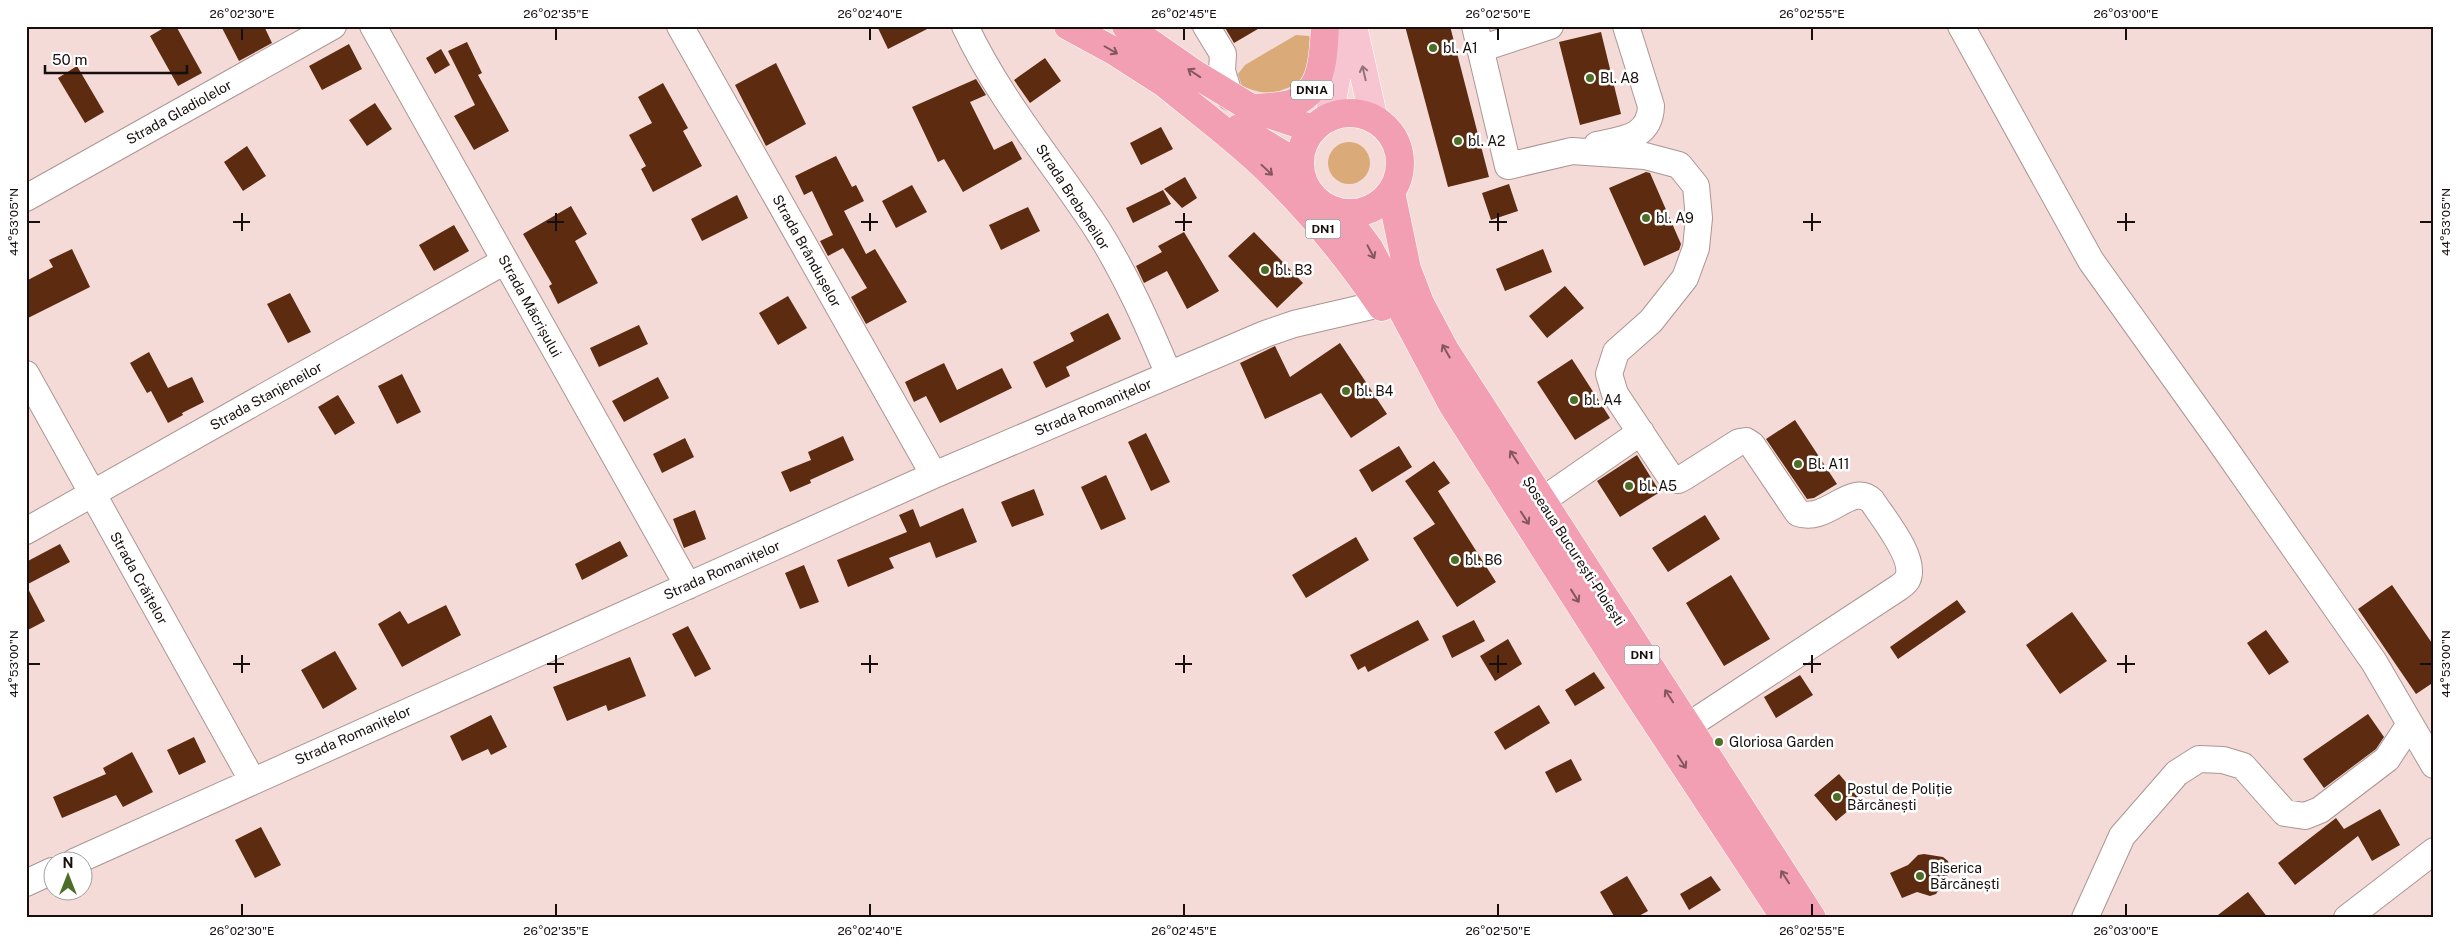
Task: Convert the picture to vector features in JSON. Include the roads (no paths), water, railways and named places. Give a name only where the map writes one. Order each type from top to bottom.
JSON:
[{"type":"highway","name":"DN1","points":[[1068,26],[1114,50],[1300,165],[1303,182],[1313,197],[1326,208],[1343,213],[1357,213],[1370,209],[1391,192],[1398,177],[1400,161],[1398,152],[1396,144],[1387,130],[1374,120]]},
{"type":"highway","points":[[1129,27],[1240,102],[1321,123]]},
{"type":"highway","name":"DN1A","points":[[1240,102],[1285,105],[1309,93],[1317,84],[1319,78],[1325,29]]},
{"type":"highway","name":"DN1","points":[[1163,82],[1271,173],[1319,223],[1359,274],[1452,404]]},
{"type":"highway","points":[[1300,165],[1301,152],[1306,140],[1321,123],[1344,114],[1360,114],[1374,120]]},
{"type":"highway","name":"Șoseaua București-Ploiești","points":[[1391,192],[1399,240],[1420,303],[1471,392],[1543,500],[1812,918]]},
{"type":"highway","name":"Șoseaua București-Ploiești","points":[[1343,213],[1369,248],[1452,404],[1625,675],[1785,918]]},
{"type":"main road","points":[[1353,26],[1374,120]]},
{"type":"main road","name":"DN1A","points":[[1321,123],[1337,74],[1325,29]]},
{"type":"street","name":"Strada Gladiolelor","points":[[26,198],[333,26]]},
{"type":"street","name":"Strada Măcrișului","points":[[373,26],[688,586]]},
{"type":"street","name":"Strada Brândușelor","points":[[680,26],[934,475]]},
{"type":"street","name":"Strada Brebeneilor","points":[[965,26],[980,57],[1009,103],[1098,230],[1140,306],[1169,375]]},
{"type":"street","points":[[1206,26],[1222,54],[1222,71],[1240,102]]},
{"type":"street","points":[[1550,26],[1478,38],[1508,166],[1636,134],[1646,126],[1651,117],[1652,106],[1626,26]]},
{"type":"street","points":[[1961,26],[2092,261],[2374,662],[2434,765]]},
{"type":"street","points":[[1572,151],[1645,156],[1679,165],[1696,186],[1699,218],[1696,248],[1685,278],[1651,320],[1616,352],[1609,374],[1615,394],[1671,478],[1678,480],[1739,442],[1746,441],[1752,445],[1798,513],[1807,517],[1819,514],[1857,494],[1866,494],[1908,558],[1909,570],[1906,580],[1898,588],[1688,726]]},
{"type":"street","name":"Strada Stanjeneilor","points":[[26,530],[505,261]]},
{"type":"street","name":"Strada Romanițelor","points":[[92,854],[252,780],[934,475],[1265,334],[1294,324],[1380,304]]},
{"type":"street","name":"Strada Crăițelor","points":[[26,374],[252,780]]},
{"type":"street","points":[[1543,500],[1641,432]]},
{"type":"street","points":[[2085,918],[2122,836],[2177,773],[2199,760],[2223,760],[2243,766],[2286,813],[2305,816],[2320,810],[2387,759],[2410,724]]},
{"type":"street","points":[[2347,918],[2434,851]]},
{"type":"street","points":[[26,883],[42,876]]},
{"type":"place","name":"bl. A1","points":[[1433,48]]},
{"type":"place","name":"Bl. A8","points":[[1590,78]]},
{"type":"place","name":"bl. A2","points":[[1458,141]]},
{"type":"place","name":"bl. A9","points":[[1646,218]]},
{"type":"place","name":"bl. B3","points":[[1265,270]]},
{"type":"place","name":"bl. B4","points":[[1346,391]]},
{"type":"place","name":"bl. A4","points":[[1574,400]]},
{"type":"place","name":"Bl. A11","points":[[1798,464]]},
{"type":"place","name":"bl. A5","points":[[1629,486]]},
{"type":"place","name":"bl. B6","points":[[1455,560]]},
{"type":"place","name":"Gloriosa Garden","points":[[1719,742]]},
{"type":"place","name":"Postul de Poliție Bărcănești","points":[[1837,797]]},
{"type":"place","name":"Biserica Bărcănești","points":[[1920,876]]}]
